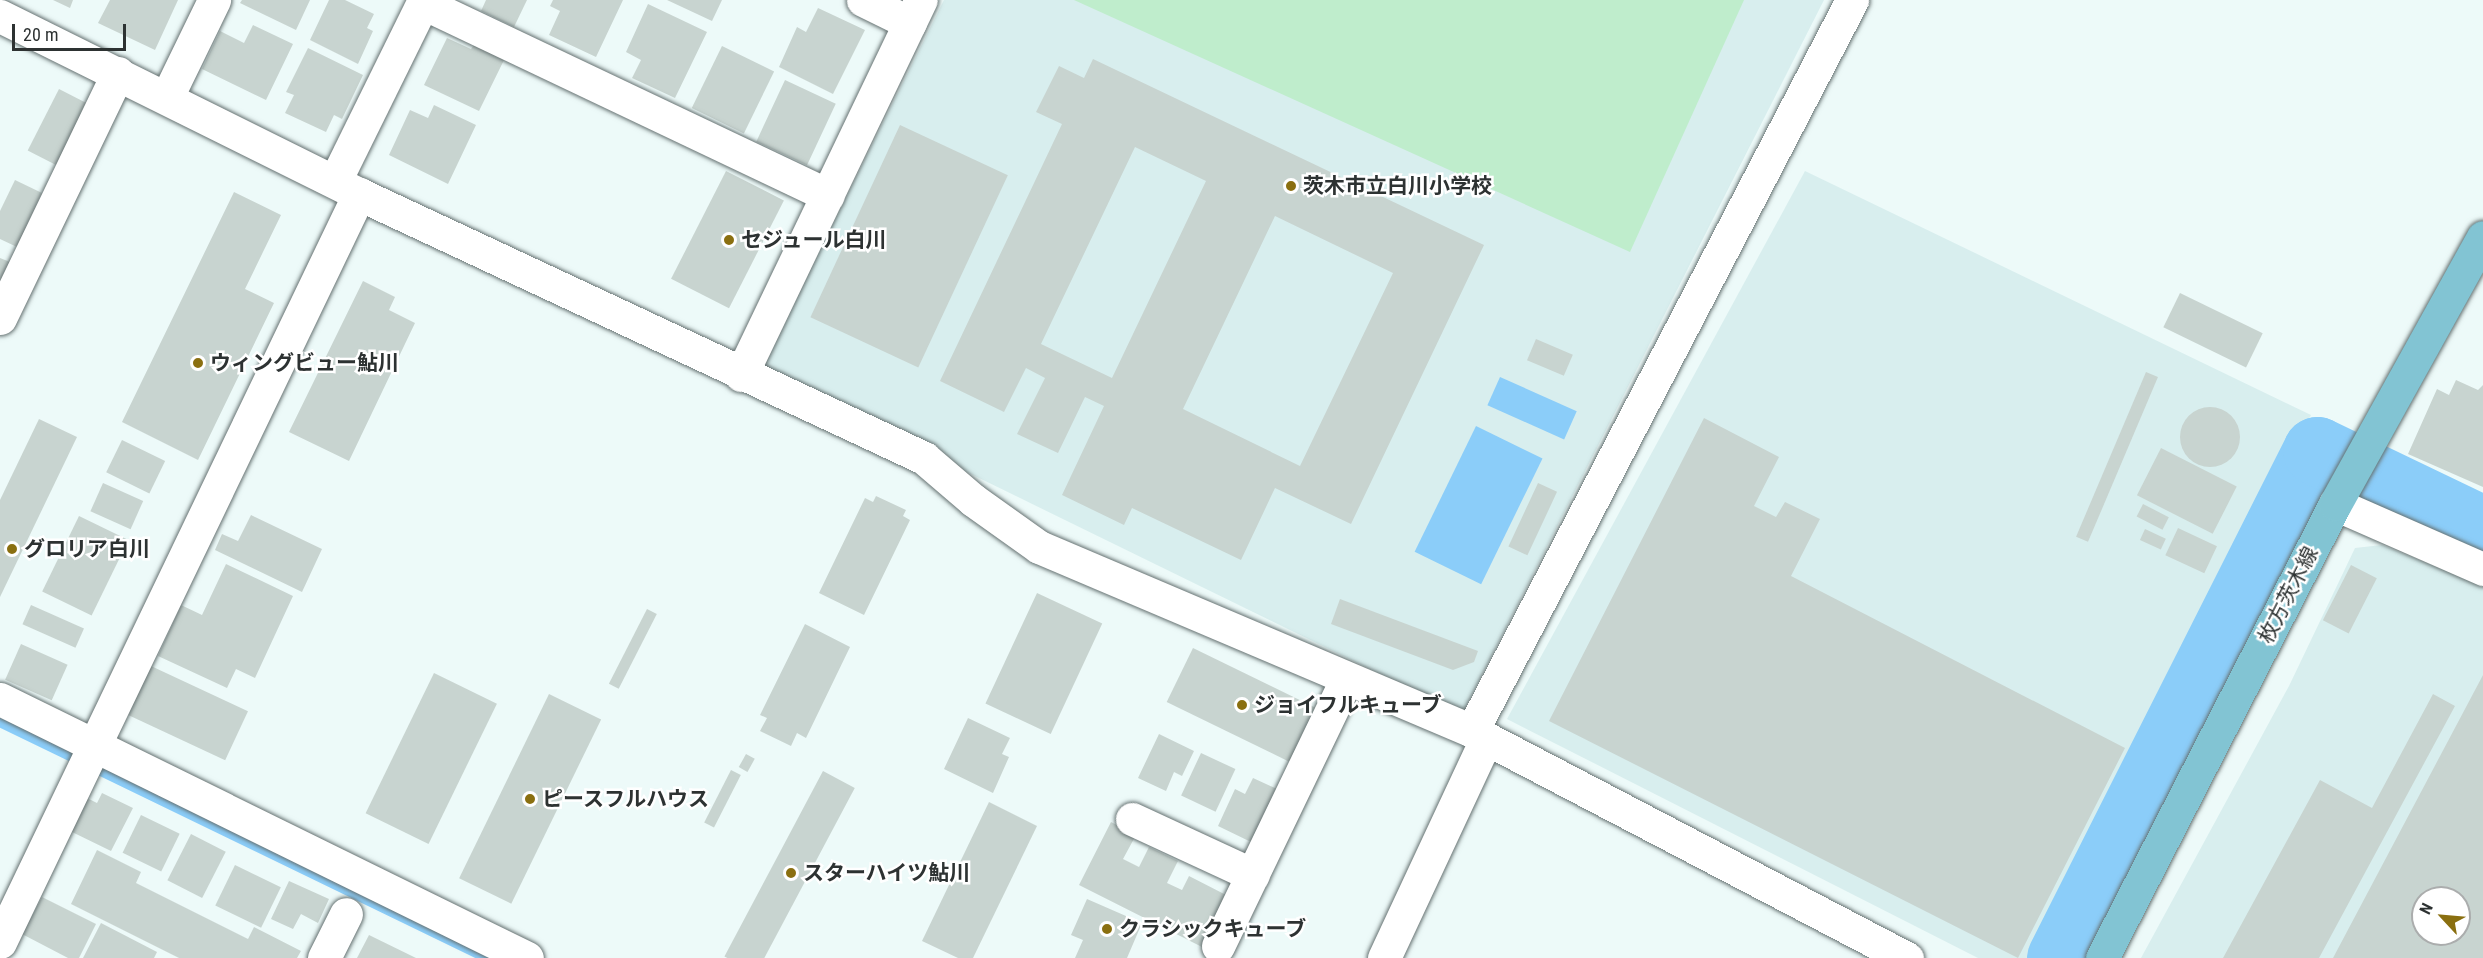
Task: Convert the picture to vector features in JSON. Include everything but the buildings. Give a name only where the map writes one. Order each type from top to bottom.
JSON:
[{"type":"main road","name":"枚方茨木線","points":[[2102,958],[2340,496],[2483,237]]},
{"type":"street","points":[[167,97],[214,0]]},
{"type":"street","points":[[741,375],[915,11],[863,0]]},
{"type":"street","points":[[1384,958],[1479,735],[1852,0]]},
{"type":"street","points":[[0,942],[88,755],[347,186],[423,1],[828,195]]},
{"type":"street","points":[[0,16],[741,375],[924,459],[973,500],[1039,547],[1479,735],[1907,958]]},
{"type":"street","points":[[0,318],[118,73]]},
{"type":"street","points":[[2340,496],[2483,569]]},
{"type":"street","points":[[1218,946],[1347,678]]},
{"type":"street","points":[[0,699],[88,755],[527,958]]},
{"type":"street","points":[[1132,819],[1253,875]]},
{"type":"street","points":[[324,958],[345,914]]},
{"type":"street","points":[[0,948],[20,958]]},
{"type":"shaded area","name":"茨木市立白川小学校","points":[[944,0],[1824,0],[1462,714],[760,371]]},
{"type":"shaded area","points":[[1805,171],[2311,415],[2037,958],[1978,958],[1507,719]]},
{"type":"shaded area","points":[[2382,545],[2483,586],[2483,958],[2141,958],[2289,686],[2355,548]]},
{"type":"green space","points":[[1074,0],[1744,0],[1630,252]]},
{"type":"water","points":[[1500,377],[1577,411],[1564,439],[1487,405]]},
{"type":"water","points":[[1476,426],[1543,458],[1481,584],[1415,552]]},
{"type":"waterway","points":[[2061,958],[2317,451],[2483,531]]},
{"type":"waterway","points":[[0,721],[489,958]]},
{"type":"place","name":"茨木市立白川小学校","points":[[1291,186]]},
{"type":"place","name":"セジュール白川","points":[[729,240]]},
{"type":"place","name":"ウィングビュー鮎川","points":[[198,363]]},
{"type":"place","name":"グロリア白川","points":[[12,549]]},
{"type":"place","name":"ジョイフルキューブ","points":[[1242,705]]},
{"type":"place","name":"ピースフルハウス","points":[[530,799]]},
{"type":"place","name":"スターハイツ鮎川","points":[[791,873]]},
{"type":"place","name":"クラシックキューブ","points":[[1107,929]]}]
